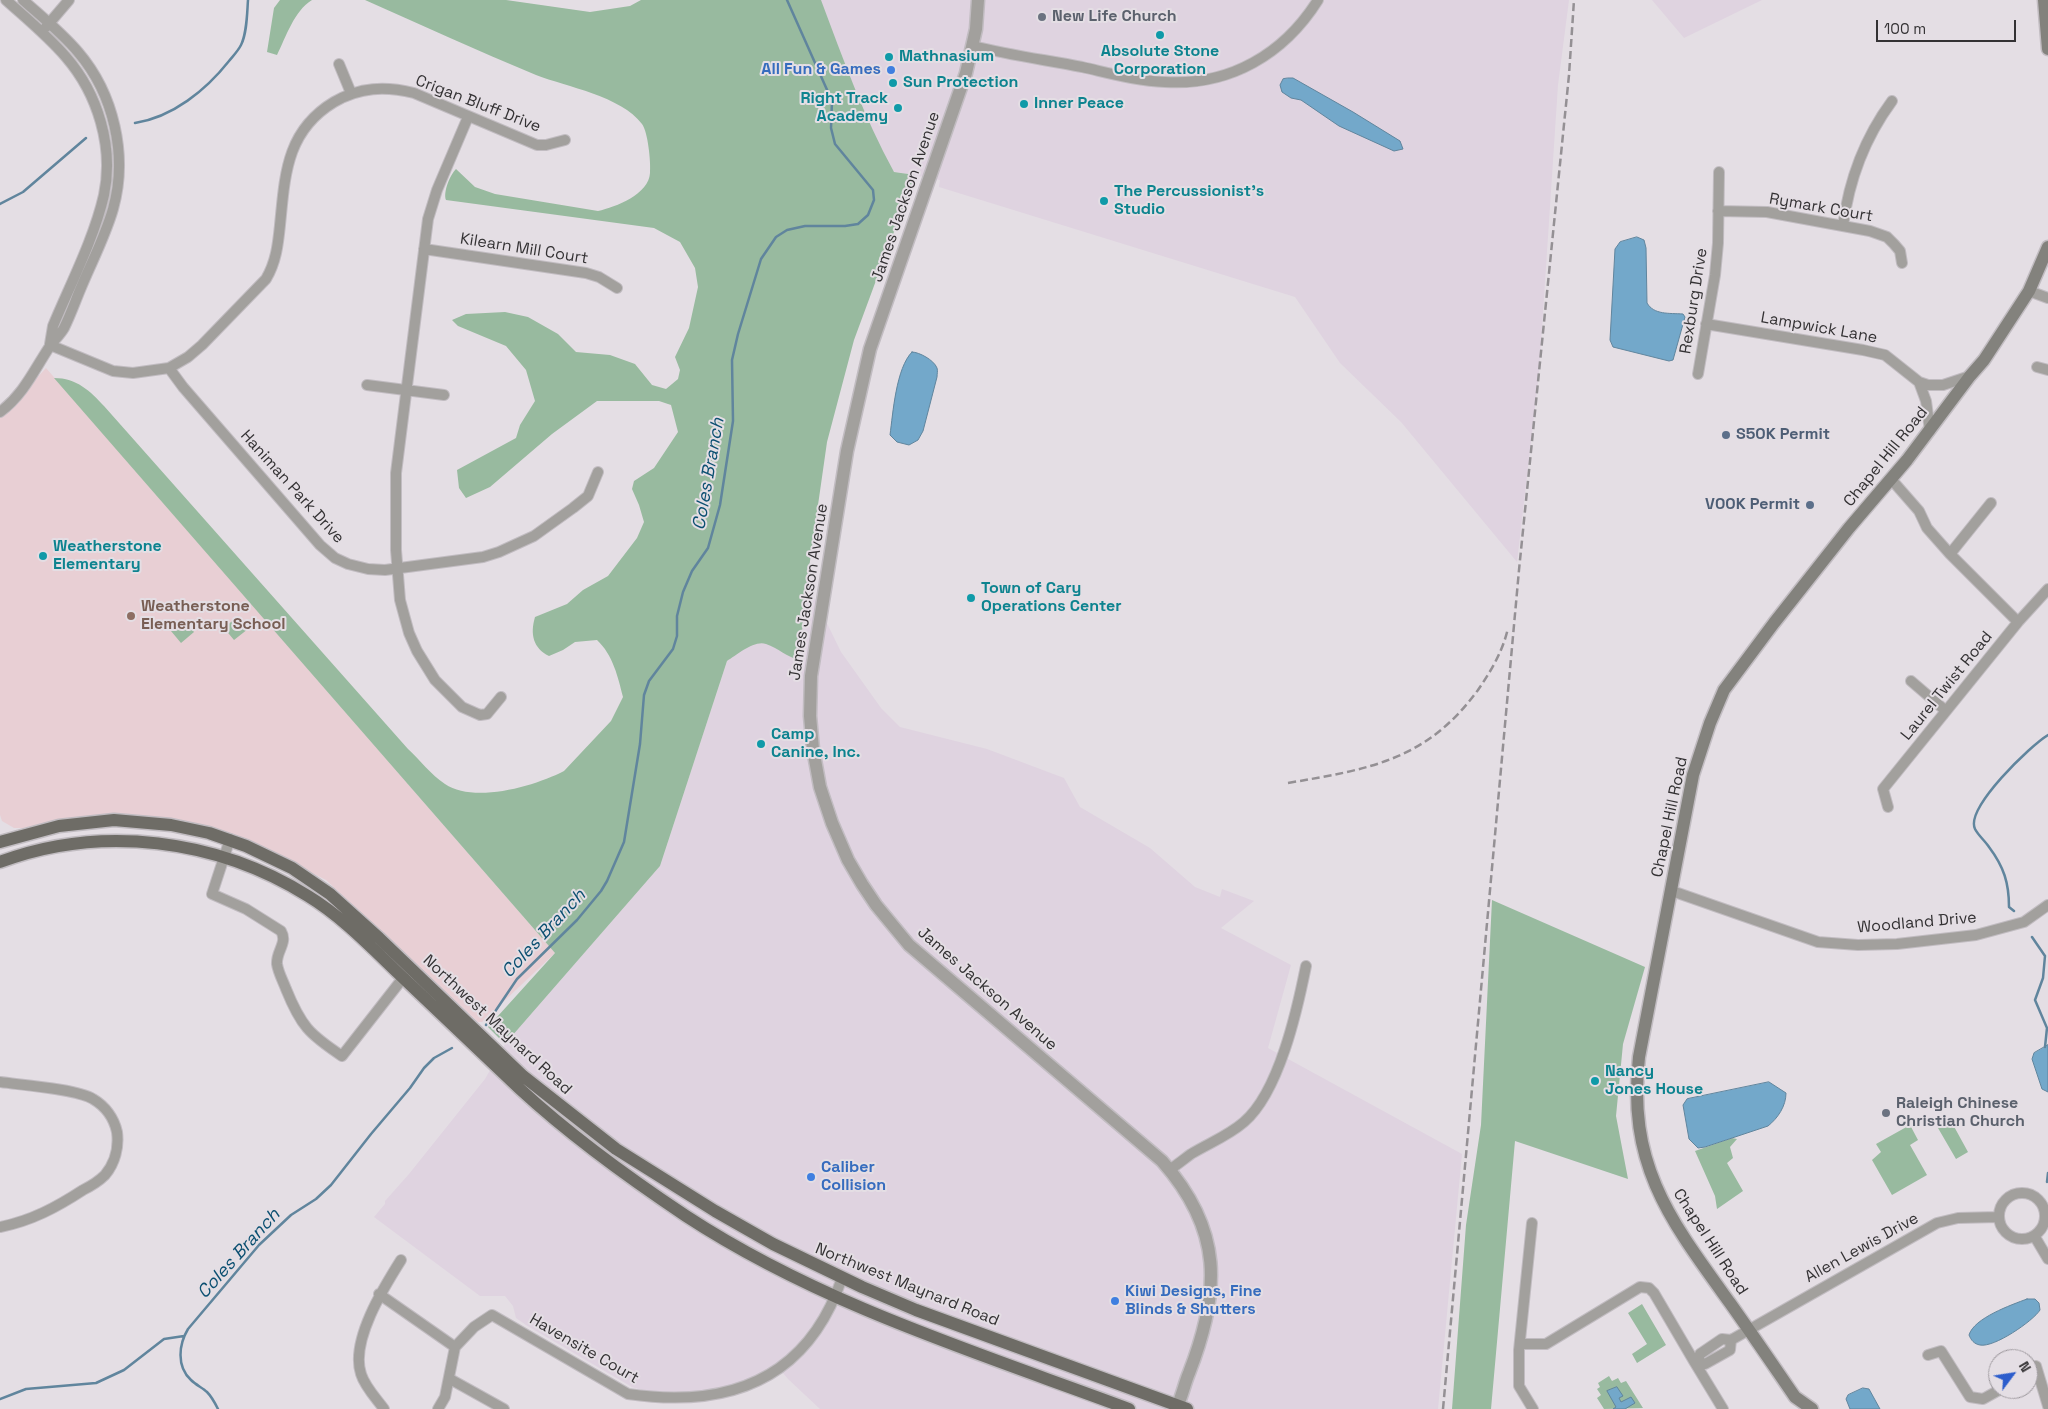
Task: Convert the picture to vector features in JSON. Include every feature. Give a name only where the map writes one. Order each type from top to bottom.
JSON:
[{"type":"main road","points":[[2044,0],[2048,49]]},
{"type":"main road","name":"Chapel Hill Road","points":[[1812,1409],[1795,1403],[1748,1329],[1673,1222],[1656,1188],[1644,1154],[1637,1118],[1636,1087],[1639,1057],[1693,775],[1710,724],[1724,690],[1774,623],[1930,431],[1984,360],[2029,291],[2048,248]]},
{"type":"main road","name":"Northwest Maynard Road","points":[[0,841],[59,826],[114,820],[171,825],[230,839],[292,868],[330,894],[379,938],[523,1076],[616,1149],[715,1211],[773,1244],[842,1278],[916,1310],[1180,1408]]},
{"type":"main road","name":"Northwest Maynard Road","points":[[3,861],[46,848],[80,842],[115,840],[149,842],[182,846],[224,857],[281,880],[309,896],[360,937],[524,1093],[613,1164],[722,1238],[836,1297],[916,1330],[1129,1409]]},
{"type":"main road","points":[[0,841],[3,861]]},
{"type":"street","points":[[6,0],[42,32],[67,58],[88,89],[100,120],[106,156],[104,194],[96,224],[53,326],[50,345]]},
{"type":"street","points":[[0,412],[27,385],[50,345],[63,329],[109,221],[117,192],[119,171],[113,117],[101,86],[78,52],[23,0]]},
{"type":"street","points":[[42,32],[69,0]]},
{"type":"street","name":"James Jackson Avenue","points":[[978,0],[973,46],[957,102],[870,349],[847,451],[811,676],[811,724],[815,758],[825,802],[848,860],[876,905],[909,945],[1136,1138],[1169,1170],[1191,1200],[1201,1222],[1208,1245],[1212,1282],[1209,1312],[1180,1408]]},
{"type":"street","points":[[973,46],[1154,81],[1200,82],[1245,68],[1274,49],[1304,22],[1318,0]]},
{"type":"street","points":[[339,64],[351,93]]},
{"type":"street","name":"Crigan Bluff Drive","points":[[50,345],[113,371],[133,373],[169,368],[188,357],[266,279],[278,248],[287,167],[294,145],[306,126],[318,114],[351,93],[371,89],[403,90],[537,145],[546,145],[564,140]]},
{"type":"street","points":[[1843,226],[1846,203],[1855,168],[1868,140],[1892,101]]},
{"type":"street","points":[[468,117],[432,204],[424,249],[396,473],[397,568],[400,600],[409,633],[417,651],[436,680],[462,708],[480,715],[487,714],[501,697]]},
{"type":"street","name":"Rexburg Drive","points":[[1698,374],[1716,275],[1718,172]]},
{"type":"street","name":"Rymark Court","points":[[1718,211],[1767,212],[1870,231],[1887,237],[1900,251],[1902,263]]},
{"type":"street","name":"Kilearn Mill Court","points":[[424,249],[586,273],[599,277],[617,288]]},
{"type":"street","points":[[2029,291],[2048,298]]},
{"type":"street","name":"Lampwick Lane","points":[[1706,324],[1878,354],[1885,356],[1919,382]]},
{"type":"street","points":[[2037,367],[2048,370]]},
{"type":"street","name":"Haniman Park Drive","points":[[169,368],[183,387],[307,530],[335,558],[348,564],[368,569],[397,568],[474,559],[517,545],[553,523],[588,496],[598,472]]},
{"type":"street","points":[[1919,382],[1928,385],[1943,385],[1970,376]]},
{"type":"street","points":[[1919,382],[1926,401],[1930,431]]},
{"type":"street","points":[[367,385],[444,395]]},
{"type":"street","points":[[1891,479],[1919,511],[1926,528],[2018,622]]},
{"type":"street","points":[[1950,554],[1990,504]]},
{"type":"street","name":"Laurel Twist Road","points":[[1888,807],[1883,789],[2018,622],[2048,589]]},
{"type":"street","points":[[1911,682],[1946,712]]},
{"type":"street","points":[[230,839],[212,894],[246,909],[281,931],[284,936],[284,942],[278,954],[277,965],[293,1006],[305,1027],[334,1051],[342,1056],[403,978]]},
{"type":"street","name":"Woodland Drive","points":[[1672,891],[1818,942],[1858,945],[1897,944],[1976,935],[2024,922],[2048,905]]},
{"type":"street","points":[[1169,1170],[1191,1154],[1224,1137],[1245,1121],[1257,1108],[1276,1074],[1298,1002],[1306,966]]},
{"type":"street","points":[[0,1082],[79,1093],[92,1098],[109,1113],[118,1140],[113,1162],[104,1176],[95,1183],[52,1209],[23,1221],[0,1227]]},
{"type":"street","points":[[2025,1193],[2044,1201],[2047,1214],[2042,1228],[2035,1237],[2024,1240],[2010,1236],[2002,1227],[1998,1217],[1999,1208],[2004,1200],[2012,1194],[2025,1193]]},
{"type":"street","name":"Allen Lewis Drive","points":[[1696,1362],[1705,1364],[1730,1350],[1731,1340],[1748,1329],[1937,1223],[1958,1218],[1998,1217]]},
{"type":"street","points":[[1532,1223],[1520,1344],[1519,1386],[1533,1409]]},
{"type":"street","points":[[2035,1237],[2048,1259]]},
{"type":"street","points":[[384,1409],[366,1385],[360,1373],[359,1363],[363,1339],[371,1312],[379,1294],[401,1260]]},
{"type":"street","name":"Havensite Court","points":[[455,1346],[467,1333],[492,1315],[628,1394],[646,1400],[688,1407],[712,1403],[738,1397],[772,1380],[797,1358],[813,1339],[836,1297],[842,1278]]},
{"type":"street","points":[[1520,1344],[1546,1344],[1640,1288],[1649,1288],[1654,1293],[1723,1409]]},
{"type":"street","points":[[379,1294],[455,1346],[450,1379],[445,1397],[438,1409]]},
{"type":"street","points":[[1928,1355],[1942,1352],[1970,1397],[1983,1399],[1988,1396]]},
{"type":"street","points":[[2038,1373],[2048,1406]]},
{"type":"street","points":[[450,1379],[504,1409]]},
{"type":"shaded area","points":[[796,0],[1569,0],[1558,85],[1539,373],[1517,562],[1401,422],[1340,363],[1295,297],[939,187],[940,180],[874,168]]},
{"type":"shaded area","points":[[1652,0],[1762,0],[1684,38]]},
{"type":"shaded area","name":"Weatherstone Elementary School","points":[[46,368],[555,953],[482,1022],[478,1022],[326,880],[233,834],[177,819],[115,814],[65,819],[23,828],[14,828],[2,821],[0,815],[0,418]]},
{"type":"shaded area","points":[[761,557],[803,574],[841,652],[881,708],[900,727],[987,749],[1064,778],[1080,807],[1150,848],[1195,887],[1220,897],[1222,889],[1254,901],[1221,928],[1291,965],[1268,1048],[1462,1154],[1438,1409],[820,1409],[778,1367],[735,1390],[665,1397],[632,1387],[526,1325],[516,1318],[513,1306],[505,1296],[480,1296],[374,1217],[485,1079],[505,1044],[660,866]]},
{"type":"green space","points":[[280,0],[312,0],[295,17],[277,55],[267,52],[274,8]]},
{"type":"green space","points":[[365,0],[506,0],[590,12],[630,6],[641,0],[821,0],[864,109],[894,172],[915,175],[854,340],[827,442],[807,582],[799,660],[761,643],[746,649],[727,661],[660,866],[505,1044],[488,1027],[555,953],[54,378],[70,380],[82,386],[99,400],[408,749],[430,772],[445,784],[457,790],[472,793],[488,793],[521,787],[552,777],[564,771],[611,721],[623,697],[614,667],[603,646],[597,640],[575,642],[549,656],[539,649],[534,640],[535,617],[567,604],[583,590],[608,576],[637,538],[644,522],[632,489],[634,481],[654,468],[678,432],[671,405],[659,401],[597,401],[552,434],[490,487],[466,498],[459,488],[457,470],[516,438],[520,425],[535,401],[526,370],[506,346],[458,326],[452,320],[466,314],[505,312],[528,317],[558,334],[576,352],[610,355],[635,364],[652,385],[666,389],[678,379],[680,370],[675,357],[689,328],[698,287],[695,268],[680,242],[654,228],[446,200],[445,193],[451,175],[456,169],[475,187],[495,194],[598,211],[614,206],[638,193],[648,180],[650,173],[649,155],[644,128],[633,114],[607,99],[536,75]]},
{"type":"green space","points":[[238,616],[248,629],[234,640],[224,628]]},
{"type":"green space","points":[[184,620],[194,632],[181,643],[171,631]]},
{"type":"green space","points":[[1492,900],[1645,967],[1623,1044],[1616,1116],[1628,1179],[1515,1141],[1491,1409],[1452,1409],[1466,1225],[1481,1125]]},
{"type":"green space","points":[[1951,1121],[1968,1152],[1956,1159],[1938,1128]]},
{"type":"green space","points":[[1910,1125],[1918,1140],[1910,1145],[1927,1175],[1892,1195],[1872,1160],[1881,1152],[1876,1144]]},
{"type":"green space","points":[[1732,1138],[1737,1139],[1730,1147],[1733,1158],[1727,1163],[1743,1191],[1717,1209],[1715,1196],[1695,1151]]},
{"type":"green space","points":[[1642,1304],[1666,1345],[1637,1363],[1632,1354],[1647,1344],[1628,1313]]},
{"type":"green space","points":[[1609,1376],[1612,1381],[1618,1378],[1621,1383],[1626,1381],[1643,1408],[1604,1409],[1597,1398],[1601,1395],[1597,1389],[1600,1387],[1598,1383]]},
{"type":"water","points":[[1293,78],[1400,141],[1403,149],[1394,151],[1339,126],[1301,100],[1291,98],[1282,92],[1280,85],[1283,79]]},
{"type":"water","points":[[1637,237],[1644,240],[1646,248],[1647,303],[1654,310],[1683,314],[1685,317],[1673,360],[1669,361],[1613,347],[1610,340],[1615,249],[1620,242]]},
{"type":"water","points":[[912,352],[930,359],[937,368],[937,377],[923,431],[918,440],[909,445],[897,442],[890,435],[899,379],[902,369]]},
{"type":"water","points":[[2048,1045],[2048,1092],[2042,1089],[2032,1059],[2034,1053]]},
{"type":"water","points":[[1769,1082],[1786,1093],[1785,1103],[1781,1111],[1768,1126],[1705,1147],[1698,1148],[1689,1139],[1683,1105],[1687,1099]]},
{"type":"water","points":[[2027,1299],[2035,1299],[2039,1303],[2040,1310],[2022,1327],[1986,1345],[1974,1343],[1969,1335],[1978,1323],[1994,1313]]},
{"type":"water","points":[[1617,1387],[1623,1396],[1619,1398],[1621,1402],[1631,1397],[1635,1403],[1625,1409],[1613,1409],[1616,1407],[1607,1391]]},
{"type":"water","points":[[1863,1388],[1869,1389],[1880,1409],[1850,1409],[1846,1399],[1848,1395]]},
{"type":"waterway","points":[[135,123],[162,115],[188,101],[220,72],[237,51],[243,40],[248,0]]},
{"type":"waterway","name":"Coles Branch","points":[[486,1025],[517,979],[577,920],[601,891],[624,842],[640,744],[644,695],[649,681],[673,649],[677,636],[677,616],[683,592],[692,571],[708,548],[720,505],[733,421],[732,360],[761,259],[776,237],[787,230],[805,226],[845,226],[858,224],[868,215],[874,200],[873,190],[835,144],[831,128],[832,101],[787,0]]},
{"type":"waterway","points":[[0,204],[23,192],[86,138]]},
{"type":"waterway","points":[[2014,911],[2009,907],[2007,883],[2002,868],[1975,829],[1975,819],[1980,807],[2001,778],[2028,751],[2048,735]]},
{"type":"waterway","points":[[2032,937],[2045,956],[2043,978],[2035,1000],[2047,1028],[2045,1047]]},
{"type":"waterway","name":"Coles Branch","points":[[218,1409],[209,1394],[191,1380],[183,1368],[180,1355],[188,1329],[259,1245],[291,1215],[316,1199],[331,1185],[424,1068],[434,1058],[452,1048]]},
{"type":"waterway","points":[[2047,1182],[2048,1173]]},
{"type":"waterway","name":"Coles Branch","points":[[0,1399],[26,1389],[96,1383],[124,1370],[164,1339],[184,1336]]},
{"type":"railway","points":[[1443,1409],[1519,570],[1569,75],[1574,0]]},
{"type":"railway","points":[[1288,783],[1345,773],[1370,766],[1394,758],[1438,733],[1458,714],[1478,690],[1496,660],[1508,628]]},
{"type":"place","name":"New Life Church","points":[[1042,17]]},
{"type":"place","name":"Absolute Stone Corporation","points":[[1160,35]]},
{"type":"place","name":"Mathnasium","points":[[889,57]]},
{"type":"place","name":"All Fun & Games","points":[[891,70]]},
{"type":"place","name":"Sun Protection","points":[[893,83]]},
{"type":"place","name":"Inner Peace","points":[[1024,104]]},
{"type":"place","name":"Right Track Academy","points":[[898,108]]},
{"type":"place","name":"The Percussionist's Studio","points":[[1104,201]]},
{"type":"place","name":"S50K Permit","points":[[1726,435]]},
{"type":"place","name":"V00K Permit","points":[[1810,505]]},
{"type":"place","name":"Weatherstone Elementary","points":[[43,556]]},
{"type":"place","name":"Town of Cary Operations Center","points":[[971,598]]},
{"type":"place","name":"Weatherstone Elementary School","points":[[131,616]]},
{"type":"place","name":"Camp Canine, Inc.","points":[[761,744]]},
{"type":"place","name":"Nancy Jones House","points":[[1595,1081]]},
{"type":"place","name":"Raleigh Chinese Christian Church","points":[[1886,1113]]},
{"type":"place","name":"Caliber Collision","points":[[811,1177]]},
{"type":"place","name":"Kiwi Designs, Fine Blinds & Shutters","points":[[1115,1301]]}]
